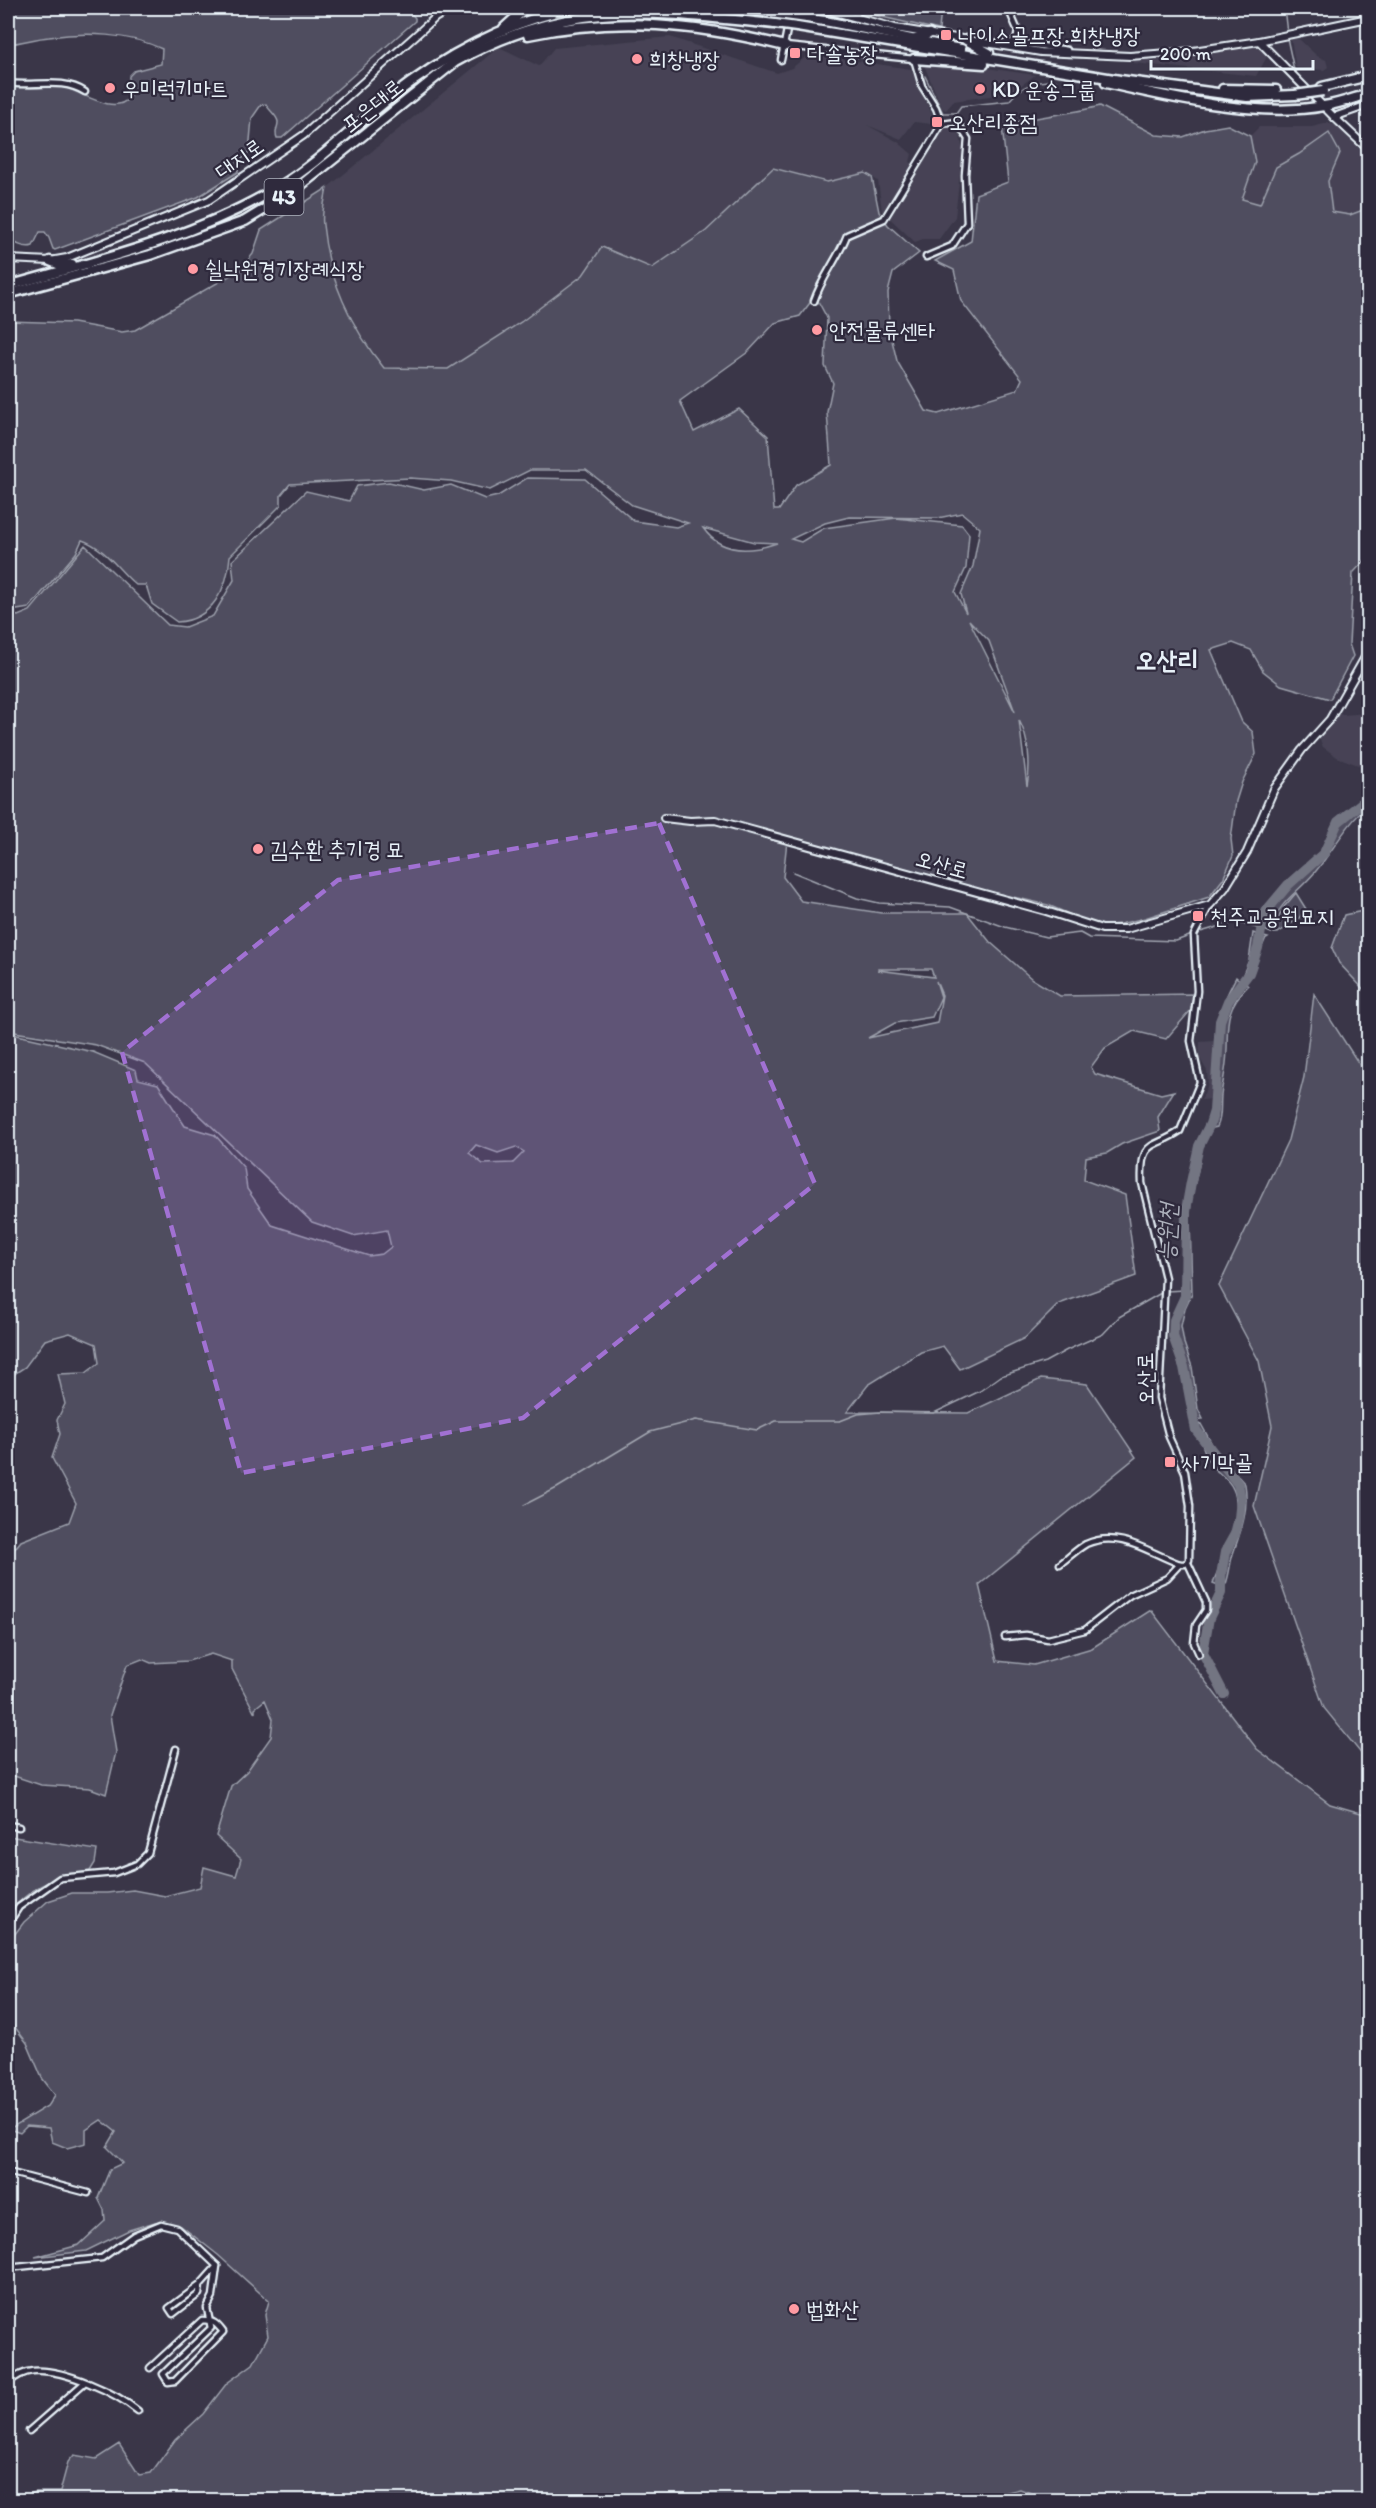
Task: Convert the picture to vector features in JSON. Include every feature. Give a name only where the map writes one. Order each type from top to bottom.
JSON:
[{"type":"highway","points":[[514,8],[516,17]]},
{"type":"highway","points":[[499,37],[526,8]]},
{"type":"highway","name":"포은대로","points":[[8,296],[31,287],[150,255],[245,221],[291,193],[455,62],[533,18],[574,8]]},
{"type":"highway","name":"43","points":[[739,8],[842,23],[911,40],[1204,87],[1295,93]]},
{"type":"highway","name":"포은대로","points":[[8,286],[90,264],[192,230],[232,213],[281,186],[326,154],[387,100],[421,76],[499,37],[537,27],[601,15],[657,13],[797,27],[1049,69]]},
{"type":"highway","points":[[499,37],[579,26],[654,24],[708,29],[784,46]]},
{"type":"highway","points":[[911,40],[929,34]]},
{"type":"highway","points":[[966,40],[989,53]]},
{"type":"highway","points":[[914,59],[972,62],[1039,70],[1220,105],[1290,109],[1325,106],[1368,94]]},
{"type":"highway","points":[[1039,70],[1049,69]]},
{"type":"highway","name":"43","points":[[1049,69],[1247,97],[1295,93],[1368,81]]},
{"type":"highway","points":[[1084,74],[1099,81]]},
{"type":"highway","name":"43","points":[[1322,89],[1368,76]]},
{"type":"highway","points":[[50,261],[60,265],[90,264]]},
{"type":"main road","name":"대지로","points":[[8,259],[50,261],[67,258],[209,200],[304,135],[435,18],[452,8]]},
{"type":"main road","points":[[820,8],[895,28],[1041,52],[1130,56],[1193,51],[1259,41],[1368,18]]},
{"type":"main road","points":[[1259,41],[1368,149]]},
{"type":"main road","points":[[1334,117],[1368,105]]},
{"type":"main road","points":[[1210,905],[1228,885],[1247,852],[1274,789],[1299,754],[1330,719],[1368,652]]},
{"type":"main road","name":"오산로","points":[[664,818],[690,821],[715,820],[1046,911],[1102,929],[1126,929],[1210,905]]},
{"type":"street","points":[[781,60],[790,8]]},
{"type":"street","points":[[856,16],[859,8]]},
{"type":"street","points":[[1008,8],[1018,31],[1016,42]]},
{"type":"street","points":[[995,44],[1016,42],[1048,49],[1130,56]]},
{"type":"street","points":[[784,46],[914,59],[922,86],[936,108],[942,124]]},
{"type":"street","points":[[8,83],[36,85],[58,83],[77,86],[85,92]]},
{"type":"street","points":[[926,257],[952,246],[967,223],[965,175],[968,139],[957,122],[942,124]]},
{"type":"street","points":[[814,301],[821,280],[840,256],[847,235],[884,219],[942,124]]},
{"type":"street","name":"오산로","points":[[1199,1654],[1194,1643],[1196,1626],[1206,1610],[1206,1602],[1188,1563],[1190,1506],[1185,1472],[1169,1437],[1159,1398],[1165,1278],[1142,1184],[1141,1170],[1149,1147],[1180,1131],[1200,1082],[1191,1041],[1197,991],[1194,935],[1210,905]]},
{"type":"street","points":[[1060,1564],[1083,1545],[1102,1540],[1129,1542],[1180,1564],[1188,1563]]},
{"type":"street","points":[[1005,1637],[1026,1635],[1048,1639],[1085,1630],[1130,1595],[1167,1578],[1180,1564]]},
{"type":"street","points":[[8,1924],[19,1907],[60,1878],[114,1874],[137,1864],[148,1853],[177,1749]]},
{"type":"street","points":[[8,1825],[19,1827]]},
{"type":"street","points":[[8,2172],[88,2193]]},
{"type":"street","points":[[8,2268],[102,2258],[134,2235],[161,2224],[177,2228],[217,2266]]},
{"type":"street","points":[[200,2285],[199,2294],[173,2314],[169,2308],[200,2285],[217,2266]]},
{"type":"street","points":[[150,2368],[202,2320],[210,2320],[218,2325],[222,2332],[175,2380],[168,2382],[163,2374],[211,2328],[210,2320],[207,2308],[213,2296],[217,2266]]},
{"type":"street","points":[[8,2302],[8,2321]]},
{"type":"street","points":[[8,2383],[32,2371],[61,2373],[124,2400],[138,2411]]},
{"type":"street","points":[[29,2431],[84,2383]]},
{"type":"highlighted area","points":[[659,823],[815,1184],[523,1418],[241,1473],[122,1052],[338,880]]},
{"type":"shaded area","points":[[8,8],[407,8],[415,21],[282,138],[277,138],[276,135],[278,122],[276,117],[266,104],[261,105],[252,118],[249,152],[238,163],[238,172],[198,197],[55,250],[45,232],[40,232],[33,246],[30,247],[19,245],[8,237],[8,86],[36,88],[59,86],[104,103],[122,103],[130,96],[129,76],[134,71],[161,64],[162,49],[121,37],[92,34],[63,35],[8,44]]},
{"type":"shaded area","points":[[866,8],[941,8],[939,30],[869,14]]},
{"type":"shaded area","points":[[670,37],[777,73],[792,68],[809,54],[911,69],[932,114],[934,120],[932,124],[914,122],[901,139],[867,125],[898,142],[912,154],[910,162],[919,168],[934,136],[949,126],[958,128],[962,157],[955,217],[939,239],[923,239],[915,242],[882,211],[878,181],[865,173],[827,182],[773,168],[706,231],[652,268],[602,247],[583,275],[521,322],[446,371],[384,368],[365,345],[336,284],[322,223],[327,188],[499,47],[539,66],[554,48]]},
{"type":"shaded area","points":[[1298,38],[1317,56],[1326,60],[1328,67],[1324,70],[1296,68],[1291,39]]},
{"type":"shaded area","points":[[1259,46],[1268,55],[1256,76],[1134,63],[1134,59]]},
{"type":"shaded area","points":[[924,65],[973,66],[1035,75],[1011,93],[954,101],[946,110],[942,108]]},
{"type":"shaded area","points":[[1100,106],[1156,135],[1183,137],[1205,129],[1228,125],[1250,136],[1255,162],[1242,199],[1260,204],[1276,167],[1329,133],[1340,153],[1328,181],[1332,212],[1350,215],[1368,208],[1368,557],[1353,573],[1349,644],[1353,656],[1330,699],[1281,685],[1263,671],[1251,650],[1233,643],[1211,650],[1242,722],[1253,732],[1256,754],[1242,782],[1236,801],[1231,839],[1233,856],[1223,879],[1209,897],[1145,918],[1120,924],[1097,926],[1048,905],[979,889],[976,892],[787,841],[783,877],[801,901],[881,913],[967,913],[990,942],[1032,979],[1060,996],[1194,994],[1191,1010],[1166,1039],[1134,1031],[1105,1048],[1091,1067],[1095,1074],[1161,1094],[1174,1091],[1158,1117],[1160,1131],[1122,1144],[1107,1153],[1086,1157],[1084,1180],[1125,1195],[1136,1276],[1059,1304],[1025,1338],[960,1369],[943,1346],[921,1352],[868,1385],[847,1412],[968,1413],[1041,1379],[1087,1384],[1136,1457],[979,1585],[997,1661],[1034,1665],[1092,1648],[1151,1610],[1257,1749],[1330,1804],[1368,1815],[1368,2500],[1049,2500],[1020,2489],[1004,2493],[1006,2500],[17,2500],[35,2492],[60,2492],[68,2462],[74,2455],[96,2459],[119,2444],[139,2475],[151,2473],[175,2440],[203,2414],[227,2383],[253,2364],[268,2336],[265,2315],[269,2301],[218,2255],[181,2226],[155,2222],[129,2230],[86,2251],[35,2257],[79,2245],[105,2221],[104,2210],[98,2198],[110,2169],[123,2163],[107,2147],[116,2132],[101,2120],[86,2130],[86,2143],[67,2148],[52,2142],[49,2128],[27,2126],[20,2133],[9,2129],[49,2105],[55,2095],[42,2078],[27,2043],[8,2018],[8,1943],[24,1922],[48,1901],[72,1893],[133,1890],[165,1896],[200,1887],[204,1867],[236,1876],[241,1859],[216,1836],[231,1786],[247,1771],[271,1737],[273,1719],[265,1700],[255,1708],[255,1713],[232,1669],[232,1661],[211,1654],[188,1661],[151,1663],[142,1659],[127,1665],[110,1715],[116,1752],[106,1794],[90,1788],[41,1785],[8,1774],[8,1557],[21,1541],[69,1522],[76,1503],[52,1458],[60,1434],[57,1420],[65,1404],[58,1374],[86,1373],[99,1363],[96,1344],[70,1333],[45,1340],[25,1367],[8,1378],[8,1033],[93,1052],[136,1070],[138,1079],[158,1084],[185,1126],[215,1135],[244,1168],[247,1189],[272,1225],[369,1256],[382,1254],[391,1247],[387,1230],[353,1236],[312,1222],[145,1063],[96,1045],[8,1031],[8,613],[18,616],[30,611],[85,545],[168,625],[185,627],[213,616],[234,580],[232,561],[306,491],[349,501],[357,486],[389,482],[424,490],[451,485],[485,499],[498,496],[527,478],[585,479],[634,521],[676,527],[688,523],[632,505],[586,470],[530,470],[490,490],[451,481],[410,478],[290,484],[281,495],[281,505],[230,556],[222,590],[209,609],[200,615],[177,622],[152,604],[146,585],[136,585],[98,548],[82,540],[76,553],[29,608],[17,610],[8,607],[8,321],[73,323],[122,332],[135,330],[240,270],[253,254],[261,230],[327,188],[323,221],[330,264],[343,301],[372,353],[384,368],[448,369],[521,322],[583,275],[602,247],[652,268],[706,231],[773,168],[827,182],[865,173],[872,177],[879,212],[888,225],[919,253],[893,273],[888,292],[889,328],[897,361],[926,411],[938,414],[1017,390],[1022,379],[961,301],[954,270],[935,261],[971,241],[976,194],[1008,182],[1002,126]],"holes":[[[822,287],[818,301],[827,318],[825,366],[833,383],[827,412],[831,465],[796,485],[779,510],[774,510],[768,436],[739,409],[694,432],[680,401],[748,352],[775,323],[800,316]],[[962,513],[980,528],[973,566],[961,594],[966,613],[955,592],[966,568],[969,534],[962,525],[896,518],[824,528],[801,542],[791,539],[825,523],[849,517],[938,518]],[[703,528],[754,542],[777,543],[747,549],[727,547],[718,543]],[[969,620],[989,641],[1015,712]],[[1019,720],[1027,744],[1027,786]],[[878,969],[931,969],[934,977],[878,970]],[[936,981],[942,995],[937,1023],[868,1038],[895,1023],[932,1017],[941,997]],[[476,1145],[498,1153],[516,1147],[524,1152],[513,1163],[483,1164],[469,1153]]]},
{"type":"shaded area","points":[[1328,123],[1338,126],[1358,148],[1368,153],[1368,208],[1350,215],[1332,212],[1328,181],[1339,153],[1299,154],[1276,167],[1260,204],[1242,199],[1255,162],[1250,136],[1259,127],[1312,127]]},
{"type":"shaded area","points":[[1337,713],[1343,715],[1367,713],[1363,744],[1368,747],[1368,766],[1366,768],[1337,757],[1323,747],[1319,737]]},
{"type":"shaded area","points":[[1368,792],[1368,796],[1339,820],[1323,854],[1270,905],[1260,928],[1255,926],[1266,908],[1287,885],[1323,853],[1337,821]]},
{"type":"shaded area","points":[[1368,800],[1368,806],[1347,829],[1316,871],[1280,910],[1270,928],[1271,933],[1262,929],[1268,911],[1289,887],[1326,854],[1340,823]]},
{"type":"shaded area","points":[[1296,893],[1306,909],[1299,918],[1278,933],[1274,933],[1273,928],[1284,907]]},
{"type":"shaded area","points":[[1368,910],[1368,994],[1339,963],[1332,948],[1344,915]]},
{"type":"shaded area","points":[[1253,933],[1259,935],[1253,962],[1260,936],[1268,938],[1265,940],[1249,978],[1248,973],[1245,976],[1243,974],[1249,960]]},
{"type":"shaded area","points":[[1236,977],[1241,981],[1224,1008],[1220,1021],[1216,1071],[1218,1020],[1223,1003]]},
{"type":"shaded area","points":[[1243,981],[1248,986],[1233,1005],[1228,1023],[1220,1119],[1217,1127],[1209,1129],[1214,1116],[1218,1090],[1220,1022]]},
{"type":"shaded area","points":[[1314,994],[1368,1078],[1368,1762],[1324,1708],[1254,1506],[1272,1426],[1259,1361],[1219,1286],[1288,1140],[1304,1077]]},
{"type":"shaded area","points":[[1214,1041],[1212,1099],[1201,1100],[1208,1085],[1207,1071],[1199,1057],[1200,1042]]},
{"type":"shaded area","points":[[1214,1107],[1207,1130],[1204,1130],[1210,1119]]},
{"type":"shaded area","points":[[1195,1160],[1186,1210],[1185,1286],[1181,1288],[1184,1271],[1183,1210]]},
{"type":"shaded area","points":[[1200,1161],[1191,1200],[1192,1293],[1185,1308],[1181,1326],[1192,1367],[1198,1409],[1203,1419],[1195,1420],[1189,1390],[1193,1419],[1180,1362],[1171,1339],[1173,1318],[1181,1291],[1184,1291],[1174,1319],[1172,1336],[1178,1348],[1188,1387],[1179,1346],[1174,1336],[1175,1321],[1186,1297],[1188,1210],[1196,1163]]},
{"type":"shaded area","points":[[1201,1424],[1217,1453],[1245,1484],[1244,1518],[1226,1584],[1222,1585],[1226,1560],[1240,1519],[1241,1504],[1234,1478],[1198,1430],[1197,1425]]},
{"type":"shaded area","points":[[1196,1431],[1238,1485],[1241,1499],[1239,1518],[1226,1550],[1234,1523],[1236,1499],[1231,1485],[1209,1461]]},
{"type":"shaded area","points":[[1225,1553],[1218,1585],[1213,1583]]},
{"type":"shaded area","points":[[8,1836],[97,1850],[95,1863],[90,1871],[54,1879],[33,1890],[8,1916]]},
{"type":"waterway","points":[[1284,8],[1287,33]]},
{"type":"waterway","points":[[1287,38],[1294,70]]},
{"type":"waterway","points":[[925,76],[943,113],[956,113],[961,106],[1009,101],[1019,91],[1030,85],[1042,81],[1056,81]]},
{"type":"waterway","name":"능원천","points":[[1224,1694],[1203,1653],[1209,1618],[1221,1593],[1225,1552],[1235,1534],[1241,1499],[1238,1484],[1196,1430],[1184,1367],[1173,1336],[1174,1320],[1185,1296],[1186,1210],[1199,1146],[1214,1111],[1220,1021],[1228,1001],[1249,973],[1258,948],[1263,919],[1267,910],[1288,885],[1324,853],[1338,822],[1368,798]]},
{"type":"waterway","points":[[793,872],[857,898],[879,903],[950,907],[1005,927],[1046,937],[1080,933],[1089,938],[1176,941],[1192,935]]},
{"type":"waterway","points":[[1197,933],[1235,922],[1261,929]]},
{"type":"waterway","points":[[1166,1291],[1185,1290]]},
{"type":"waterway","points":[[524,1505],[557,1488],[650,1432],[696,1420],[757,1430],[776,1421],[840,1421],[858,1414],[880,1412],[934,1413],[980,1391],[1001,1376],[1045,1362],[1103,1334],[1119,1317],[1161,1293]]},
{"type":"place","name":"나이스골프장.희창냉장","points":[[946,35]]},
{"type":"place","name":"다솔농장","points":[[795,53]]},
{"type":"place","name":"희창냉장","points":[[637,59]]},
{"type":"place","name":"우미럭키마트","points":[[110,88]]},
{"type":"place","name":"KD 운송그룹","points":[[980,89]]},
{"type":"place","name":"오산리종점","points":[[937,122]]},
{"type":"place","name":"쉴낙원경기장례식장","points":[[193,269]]},
{"type":"place","name":"안전물류센타","points":[[817,330]]},
{"type":"place","name":"김수환 추기경 묘","points":[[258,849]]},
{"type":"place","name":"천주교공원묘지","points":[[1198,916]]},
{"type":"place","name":"사기막골","points":[[1170,1462]]},
{"type":"place","name":"법화산","points":[[794,2309]]},
{"type":"district","name":"오산리","points":[[1167,660]]}]
